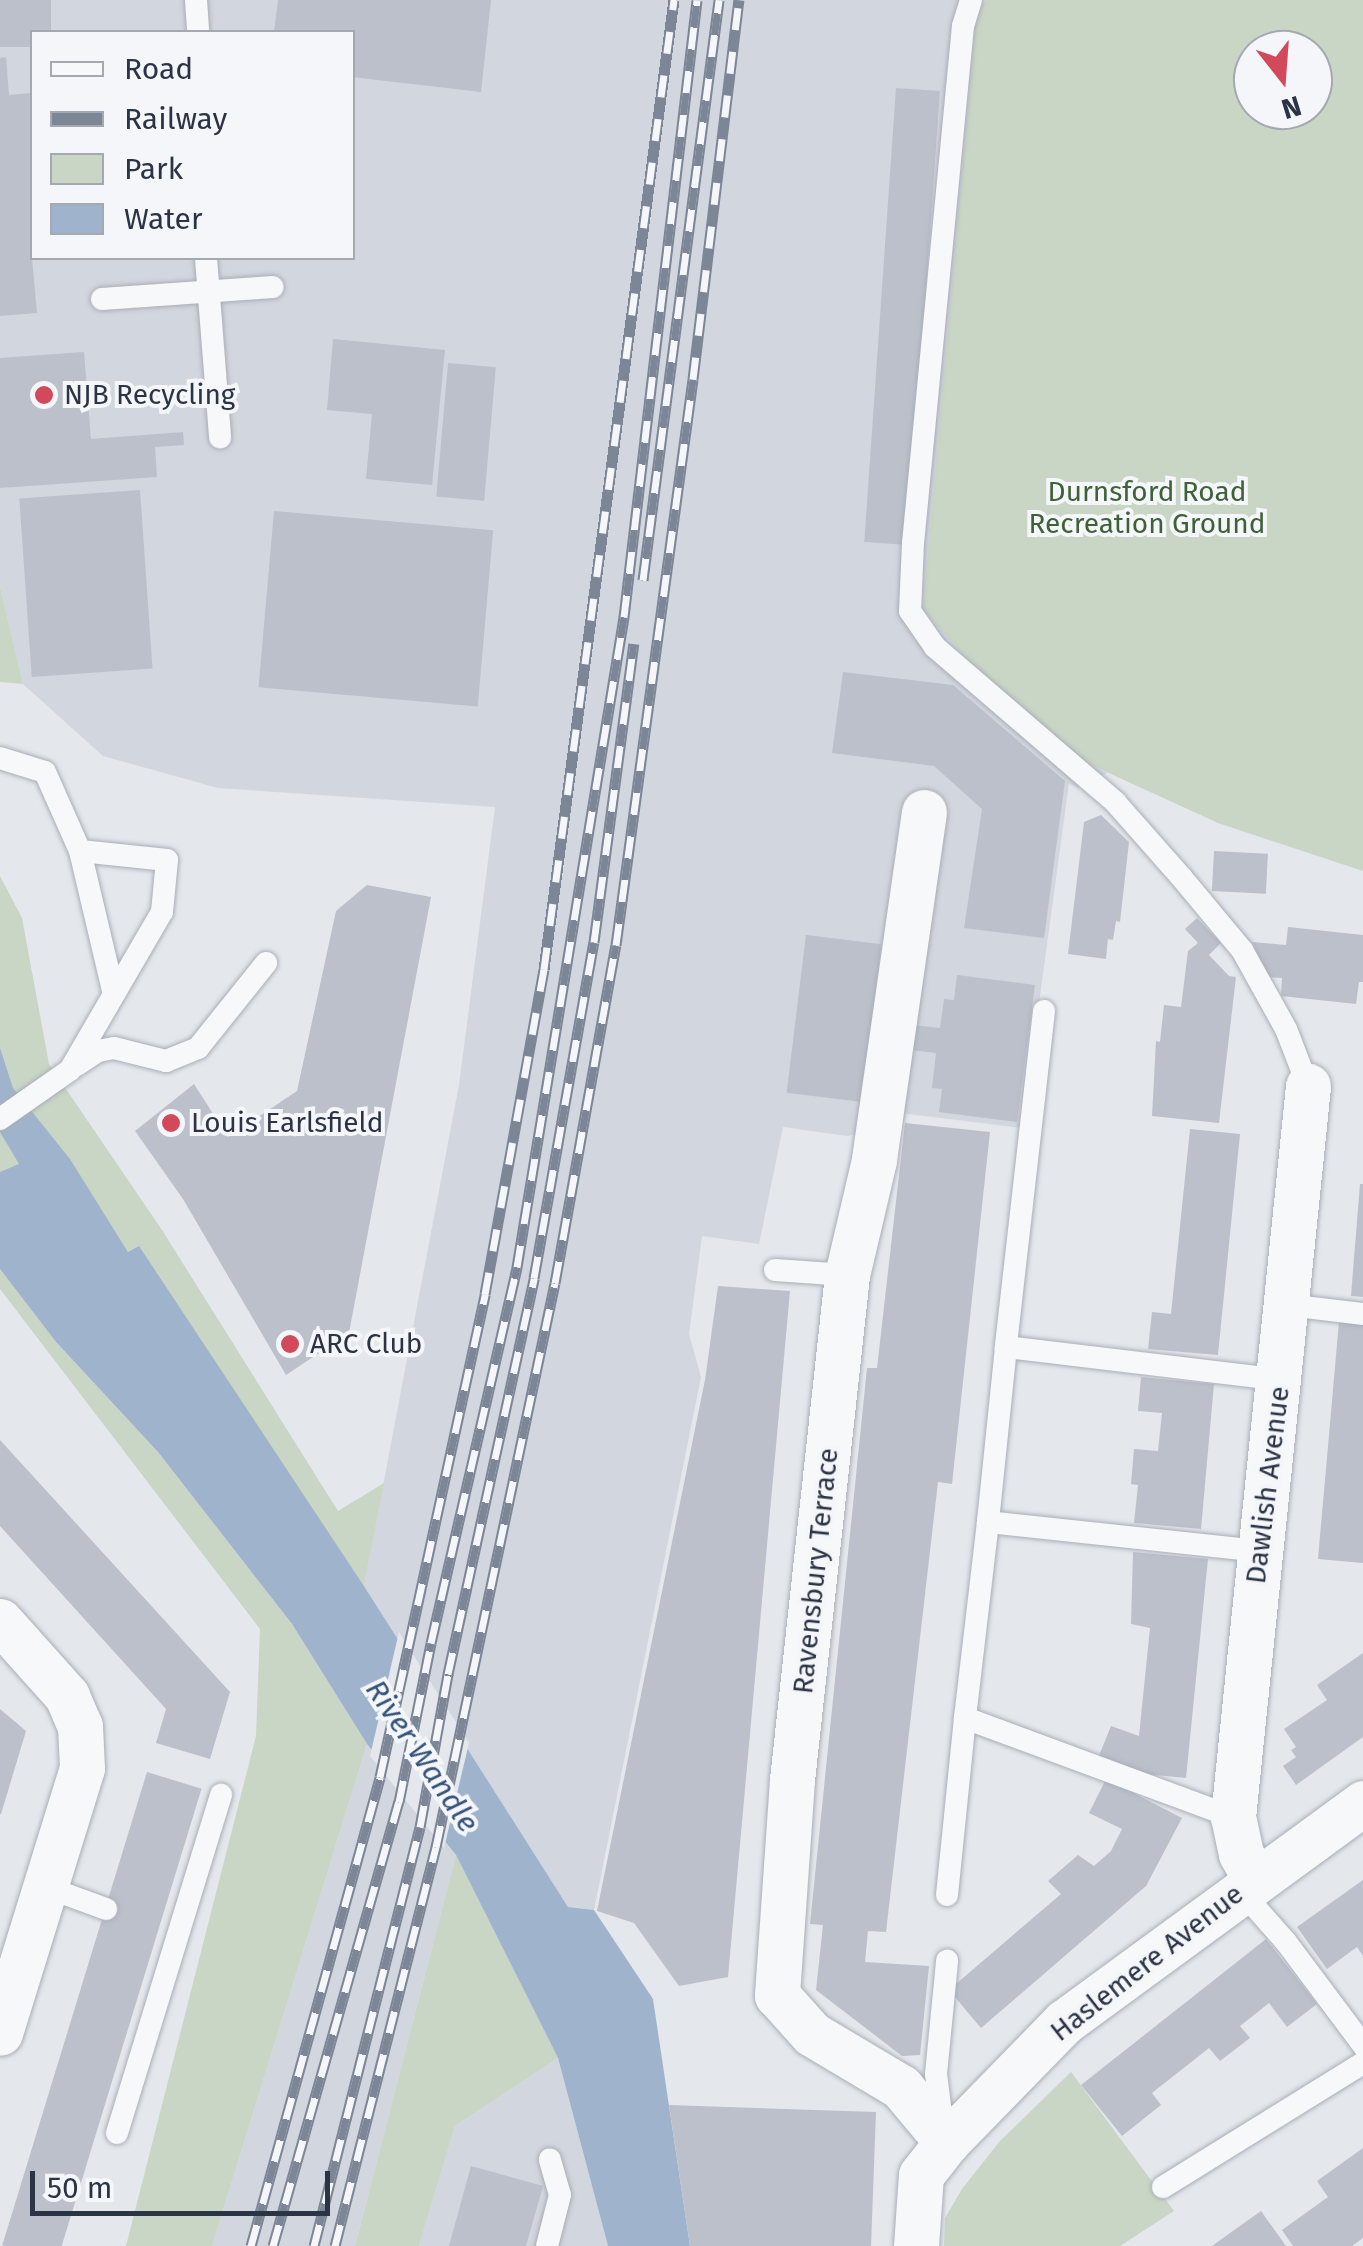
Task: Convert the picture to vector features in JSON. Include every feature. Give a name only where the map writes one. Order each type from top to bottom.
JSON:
[{"type":"street","name":"Ravensbury Terrace","points":[[924,812],[874,1160],[847,1275],[792,1780],[777,1995],[812,2034],[901,2088],[947,2142]]},
{"type":"street","name":"Dawlish Avenue","points":[[1248,1885],[1233,1817],[1259,1551],[1281,1380],[1308,1086]]},
{"type":"street","points":[[0,1621],[67,1696],[80,1726],[82,1768],[0,2033]]},
{"type":"street","name":"Haslemere Avenue","points":[[947,2142],[1064,2022],[1363,1803]]},
{"type":"street","points":[[916,2246],[921,2175],[947,2142]]},
{"type":"lane","points":[[196,0],[198,30]]},
{"type":"lane","points":[[969,2],[915,523],[910,611],[935,647],[1115,802],[1182,878],[1242,950],[1286,1028],[1308,1086]]},
{"type":"lane","points":[[206,260],[220,437]]},
{"type":"lane","points":[[102,299],[208,295],[273,286]]},
{"type":"lane","points":[[0,758],[46,772],[80,851],[112,991]]},
{"type":"lane","points":[[70,1070],[112,991],[162,912],[167,860],[80,851]]},
{"type":"lane","points":[[0,1119],[98,1051],[114,1048],[166,1061],[198,1048],[266,963]]},
{"type":"lane","points":[[947,1896],[1044,1010]]},
{"type":"lane","points":[[775,1270],[847,1275]]},
{"type":"lane","points":[[1287,1305],[1363,1314]]},
{"type":"lane","points":[[1006,1346],[1281,1380]]},
{"type":"lane","points":[[988,1522],[1259,1551]]},
{"type":"lane","points":[[965,1718],[1233,1817]]},
{"type":"lane","points":[[116,2133],[169,1928],[221,1795]]},
{"type":"lane","points":[[1248,1885],[1363,2045]]},
{"type":"lane","points":[[46,1887],[106,1909]]},
{"type":"lane","points":[[947,1962],[936,2074],[937,2102],[947,2142]]},
{"type":"lane","points":[[1164,2187],[1363,2064]]},
{"type":"lane","points":[[547,2246],[560,2195],[550,2159]]},
{"type":"shaded area","points":[[0,0],[987,0],[977,10],[1089,764],[1107,773],[1077,788],[1069,783],[1022,1128],[900,1113],[872,1130],[847,1136],[783,1127],[759,1244],[702,1236],[689,1334],[701,1377],[594,1910],[568,1907],[364,1586],[459,1085],[495,807],[218,788],[103,756],[23,684],[0,586]]},
{"type":"shaded area","points":[[367,1744],[456,1855],[355,2246],[212,2246]]},
{"type":"shaded area","points":[[558,2058],[608,2246],[419,2246],[455,2126]]},
{"type":"green space","name":"Durnsford Road Recreation Ground","points":[[987,0],[1363,0],[1363,871],[1218,823],[1089,764],[987,682],[923,609],[977,9]]},
{"type":"green space","points":[[0,586],[23,684],[0,682]]},
{"type":"green space","points":[[0,876],[22,918],[49,1064],[162,1230],[338,1511],[384,1483],[364,1586],[139,1247],[128,1252],[80,1176],[0,1197]]},
{"type":"green space","points":[[0,1269],[56,1342],[158,1452],[292,1624],[367,1744],[212,2246],[126,2246],[256,1736],[260,1629],[0,1289]]},
{"type":"green space","points":[[456,1855],[558,2058],[455,2126],[419,2246],[355,2246]]},
{"type":"green space","points":[[1071,2072],[1174,2211],[1120,2246],[944,2246],[945,2218],[962,2189],[1000,2141]]},
{"type":"water","name":"River Wandle","points":[[0,1048],[13,1088],[70,1159],[128,1252],[139,1246],[364,1586],[568,1907],[594,1910],[653,1999],[690,2246],[608,2246],[558,2058],[456,1855],[367,1744],[292,1624],[158,1452],[56,1342],[0,1269],[0,1172],[19,1164],[0,1132]]},
{"type":"pier","points":[[399,1632],[469,1743],[444,1848],[370,1756]]},
{"type":"building","points":[[0,0],[51,0],[51,30],[30,30],[30,47],[0,47]]},
{"type":"building","points":[[278,0],[491,0],[481,92],[355,77],[355,30],[274,30]]},
{"type":"building","points":[[6,57],[9,95],[30,93],[30,260],[37,313],[0,316],[0,58]]},
{"type":"building","points":[[896,88],[940,91],[908,545],[864,542]]},
{"type":"building","points":[[333,339],[445,350],[432,485],[366,479],[372,414],[327,410]]},
{"type":"building","name":"NJB Recycling","points":[[84,352],[91,439],[183,432],[184,445],[155,447],[157,477],[0,488],[0,358]]},
{"type":"building","points":[[448,363],[496,367],[484,501],[436,496]]},
{"type":"building","points":[[140,490],[152,669],[32,677],[19,498]]},
{"type":"building","points":[[274,511],[493,530],[478,707],[259,687]]},
{"type":"building","points":[[843,672],[953,685],[1065,781],[1044,938],[964,928],[982,809],[934,766],[832,753]]},
{"type":"building","points":[[1101,815],[1129,842],[1120,922],[1116,921],[1113,940],[1108,939],[1106,959],[1068,954],[1084,822]]},
{"type":"building","points":[[1214,851],[1268,854],[1266,894],[1212,891]]},
{"type":"building","points":[[367,885],[431,897],[349,1333],[286,1375],[183,1199],[135,1131],[194,1084],[228,1137],[297,1091],[336,911]]},
{"type":"building","points":[[1197,918],[1221,943],[1209,955],[1229,976],[1236,977],[1219,1123],[1152,1116],[1156,1041],[1160,1042],[1164,1005],[1181,1007],[1188,951],[1198,943],[1185,929]]},
{"type":"building","points":[[1288,927],[1363,935],[1363,982],[1359,982],[1356,1004],[1281,996],[1282,978],[1268,977],[1252,942],[1286,945]]},
{"type":"building","points":[[806,935],[881,944],[862,1102],[787,1093]]},
{"type":"building","points":[[957,975],[1035,985],[1017,1122],[939,1112],[942,1089],[932,1088],[936,1053],[910,1050],[913,1025],[940,1028],[944,999],[954,1000]]},
{"type":"building","points":[[905,1123],[990,1132],[952,1484],[938,1482],[886,1932],[868,1931],[865,1962],[929,1966],[920,2055],[902,2056],[816,1990],[823,1925],[810,1924],[867,1368],[877,1368]]},
{"type":"building","points":[[1190,1129],[1240,1134],[1218,1355],[1148,1349],[1152,1312],[1171,1314]]},
{"type":"building","points":[[1363,1184],[1363,1297],[1351,1296]]},
{"type":"building","points":[[718,1286],[790,1291],[728,1977],[679,1986],[634,1923],[597,1911],[705,1380]]},
{"type":"building","points":[[1339,1322],[1363,1324],[1363,1563],[1318,1559]]},
{"type":"building","points":[[1141,1377],[1214,1384],[1201,1529],[1134,1523],[1138,1485],[1131,1484],[1134,1449],[1158,1451],[1162,1413],[1138,1411]]},
{"type":"building","points":[[0,1440],[230,1692],[210,1759],[156,1743],[166,1709],[0,1526]]},
{"type":"building","points":[[1133,1552],[1208,1559],[1186,1778],[1135,1773],[1098,1758],[1111,1726],[1139,1736],[1150,1628],[1131,1624]]},
{"type":"building","points":[[1363,1653],[1363,1737],[1296,1785],[1283,1766],[1296,1757],[1291,1750],[1296,1747],[1284,1729],[1327,1700],[1317,1685]]},
{"type":"building","points":[[0,1709],[26,1731],[1,1814],[0,1814]]},
{"type":"building","points":[[147,1772],[202,1789],[62,2246],[2,2245]]},
{"type":"building","points":[[1106,1779],[1182,1818],[1146,1886],[981,2028],[949,1990],[1061,1894],[1048,1881],[1078,1855],[1094,1866],[1111,1851],[1122,1829],[1089,1813]]},
{"type":"building","points":[[1363,1880],[1363,1956],[1357,1947],[1327,1969],[1297,1927]]},
{"type":"building","points":[[1266,1939],[1317,2004],[1287,2027],[1269,2003],[1240,2026],[1250,2038],[1220,2061],[1209,2048],[1152,2093],[1161,2105],[1122,2136],[1081,2085]]},
{"type":"building","points":[[669,2105],[876,2112],[871,2246],[690,2246]]},
{"type":"building","points":[[1363,2148],[1363,2238],[1352,2246],[1293,2246],[1282,2230],[1328,2197],[1317,2181]]},
{"type":"building","points":[[471,2166],[543,2186],[526,2246],[449,2246]]},
{"type":"building","points":[[1261,2211],[1286,2246],[1212,2246],[1230,2233]]},
{"type":"railway","points":[[251,2246],[380,1777],[485,1294],[544,969],[674,0]]},
{"type":"railway","points":[[273,2246],[399,1802],[517,1267],[624,617],[697,0]]},
{"type":"railway","points":[[643,580],[719,0]]},
{"type":"railway","points":[[335,2246],[436,1847],[555,1283],[616,945],[693,379],[739,0]]},
{"type":"railway","points":[[314,2246],[420,1827],[448,1674],[534,1278],[594,942],[634,644]]},
{"type":"place","name":"NJB Recycling","points":[[44,395]]},
{"type":"place","name":"Louis Earlsfield","points":[[171,1123]]},
{"type":"place","name":"ARC Club","points":[[290,1344]]}]
